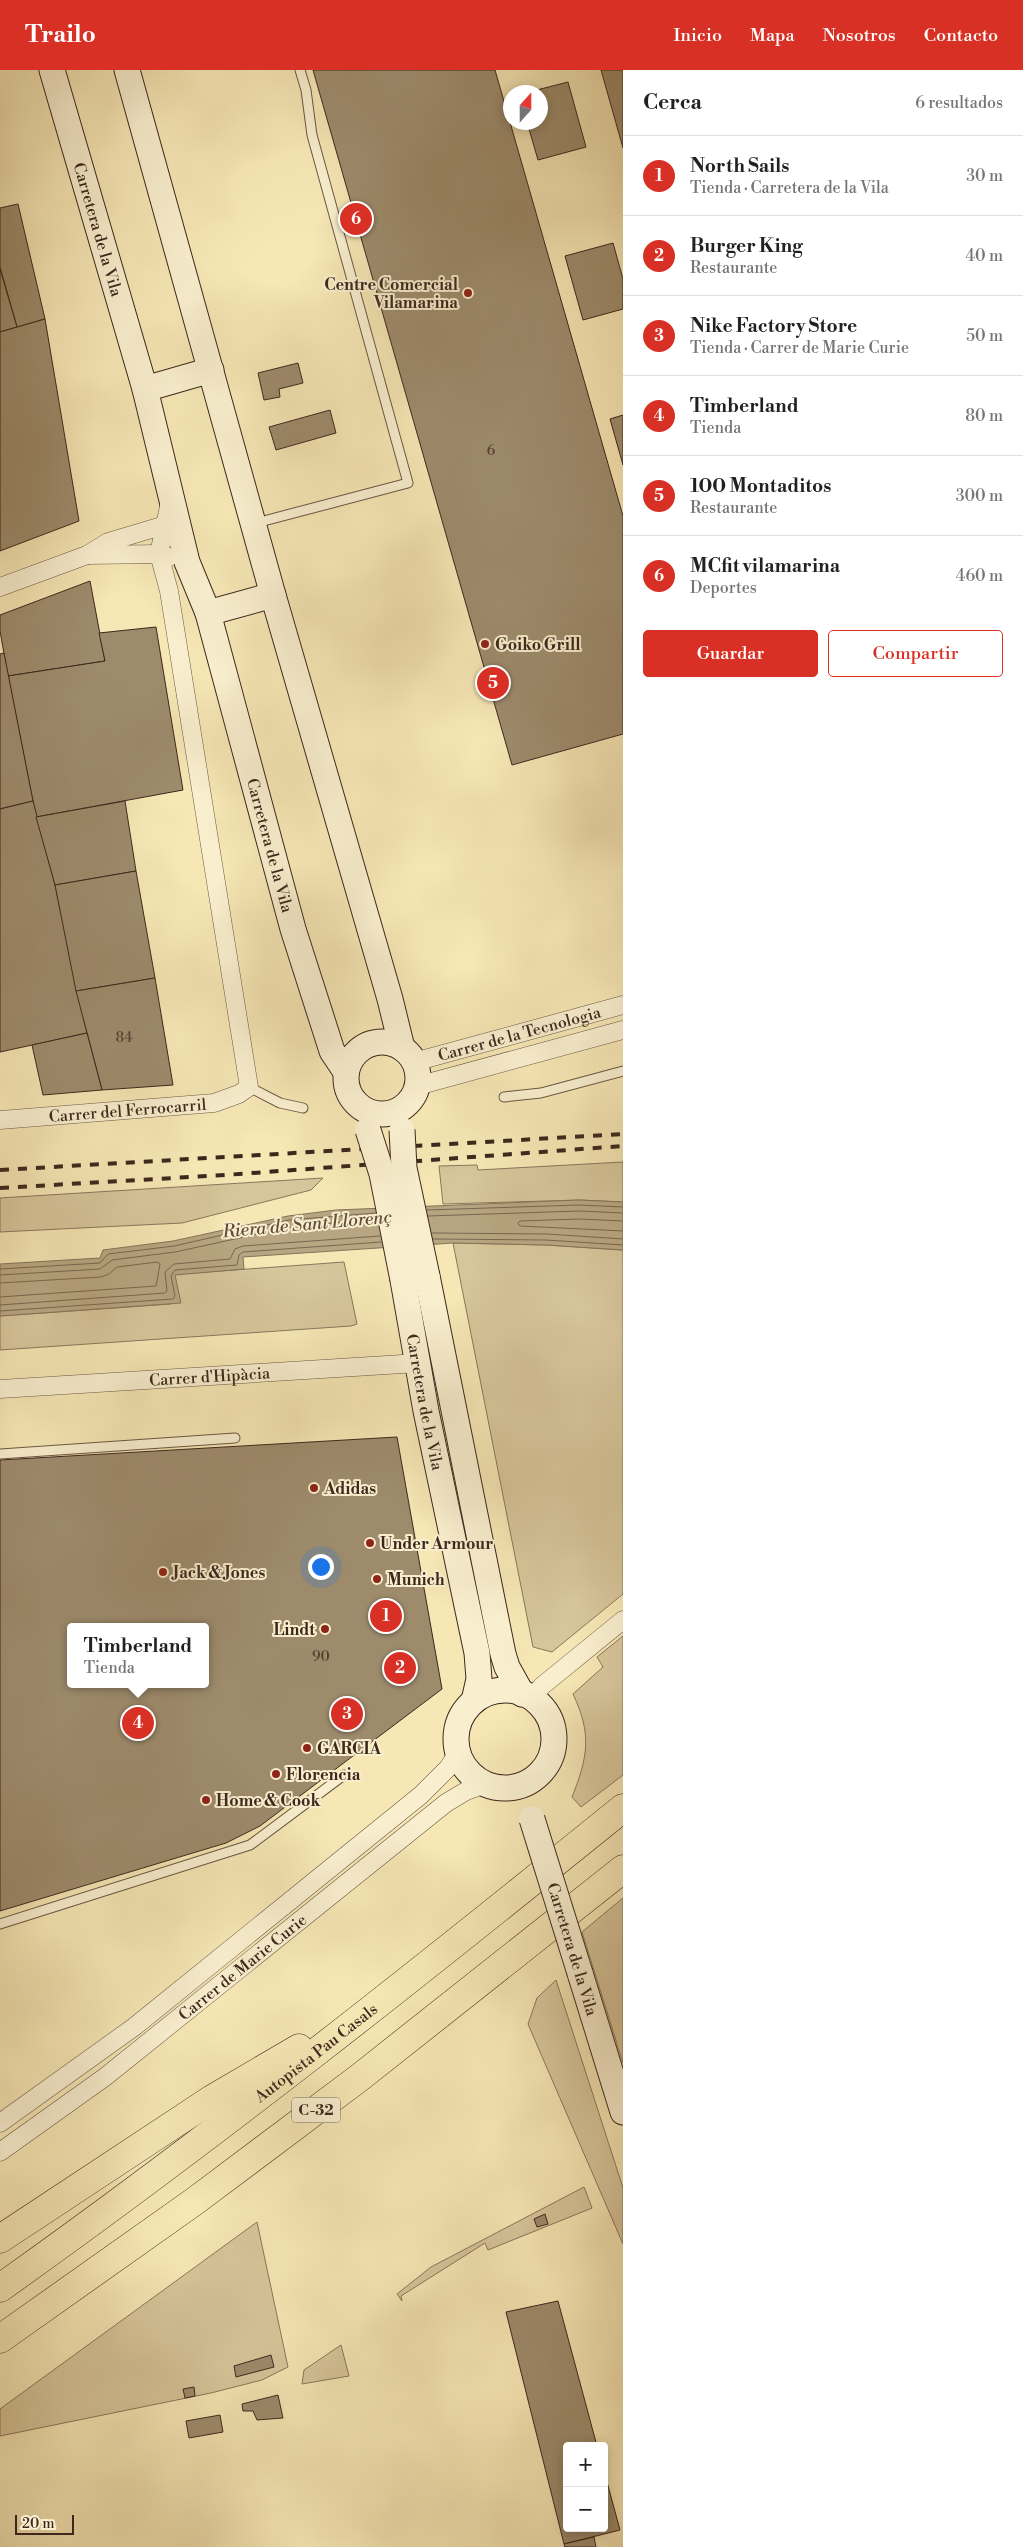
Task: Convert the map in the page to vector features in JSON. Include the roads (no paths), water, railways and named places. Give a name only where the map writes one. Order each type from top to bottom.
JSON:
[{"type":"highway","name":"Autopista Pau Casals","points":[[0,2288],[166,2169],[397,1991],[623,1808]]},
{"type":"highway","name":"C-32","points":[[0,2339],[195,2201],[351,2084],[623,1869]]},
{"type":"highway","points":[[0,2239],[212,2099],[397,1991]]},
{"type":"street","name":"Carretera de la Vila","points":[[52,70],[145,389],[187,562],[208,613],[293,929],[332,1051],[346,1072]]},
{"type":"street","points":[[127,70],[273,595],[411,1066],[410,1101],[402,1119],[392,1113],[376,1114],[358,1105],[348,1090],[346,1072],[351,1059],[367,1045],[382,1042],[411,1066]]},
{"type":"street","points":[[145,389],[211,370]]},
{"type":"street","points":[[171,496],[159,554],[169,591],[249,1087]]},
{"type":"street","points":[[0,587],[87,555],[108,542],[165,525]]},
{"type":"street","points":[[87,555],[159,554],[187,562]]},
{"type":"street","points":[[208,613],[273,595]]},
{"type":"street","name":"Carrer de la Tecnologia","points":[[411,1066],[623,1005]]},
{"type":"street","name":"Carrer de la Tecnologia","points":[[411,1066],[623,1030]]},
{"type":"street","name":"Carrer del Ferrocarril","points":[[0,1120],[214,1103],[233,1097],[249,1087]]},
{"type":"street","name":"Carretera de la Vila","points":[[358,1105],[382,1174],[419,1363],[426,1411],[477,1653],[480,1679],[474,1701]]},
{"type":"street","name":"Carretera de la Vila","points":[[402,1119],[404,1168],[503,1654],[507,1667],[527,1696]]},
{"type":"street","name":"Carrer d'Hipàcia","points":[[0,1388],[419,1363]]},
{"type":"street","points":[[527,1696],[623,1620]]},
{"type":"street","points":[[512,1691],[527,1696],[548,1716],[553,1727],[554,1745],[549,1762],[542,1772],[522,1786],[497,1788],[485,1784],[464,1766],[458,1753],[457,1730],[460,1720],[474,1701],[492,1692],[512,1691]]},
{"type":"street","name":"Carrer de Marie Curie","points":[[0,2123],[142,2021],[421,1795],[448,1768],[458,1753]]},
{"type":"street","name":"Carrer de Marie Curie","points":[[0,2152],[105,2077],[446,1803],[466,1791],[485,1784]]},
{"type":"street","name":"Carretera de la Vila","points":[[522,1786],[623,2112]]},
{"type":"lane","points":[[253,524],[408,482],[312,135],[306,90],[300,70]]},
{"type":"lane","points":[[504,1097],[541,1093],[623,1071]]},
{"type":"lane","points":[[249,1087],[280,1103],[303,1108]]},
{"type":"lane","points":[[0,1454],[235,1438]]},
{"type":"lane","points":[[0,1924],[250,1845],[344,1775]]},
{"type":"water","name":"Riera de Sant Llorenç","points":[[579,1200],[623,1202],[623,1250],[546,1245],[453,1243],[243,1257],[244,1269],[175,1275],[181,1303],[0,1316],[0,1264],[100,1258],[103,1250],[173,1241],[288,1216],[336,1210]]},
{"type":"railway","points":[[0,1170],[623,1134]]},
{"type":"railway","points":[[0,1188],[225,1175],[623,1146]]},
{"type":"place","name":"MCfit vilamarina","points":[[356,219]]},
{"type":"place","name":"Centre Comercial Vilamarina","points":[[468,293]]},
{"type":"place","name":"Goiko Grill","points":[[485,644]]},
{"type":"place","name":"100 Montaditos","points":[[493,683]]},
{"type":"place","name":"Adidas","points":[[314,1488]]},
{"type":"place","name":"Under Armour","points":[[370,1543]]},
{"type":"place","name":"Jack & Jones","points":[[163,1572]]},
{"type":"place","name":"Munich","points":[[377,1579]]},
{"type":"place","name":"North Sails","points":[[386,1616]]},
{"type":"place","name":"Lindt","points":[[325,1629]]},
{"type":"place","name":"Burger King","points":[[400,1668]]},
{"type":"place","name":"Nike Factory Store","points":[[347,1714]]},
{"type":"place","name":"Timberland","points":[[138,1723]]},
{"type":"place","name":"GARCIA","points":[[307,1748]]},
{"type":"place","name":"Florencia","points":[[276,1774]]},
{"type":"place","name":"Home & Cook","points":[[206,1800]]}]
